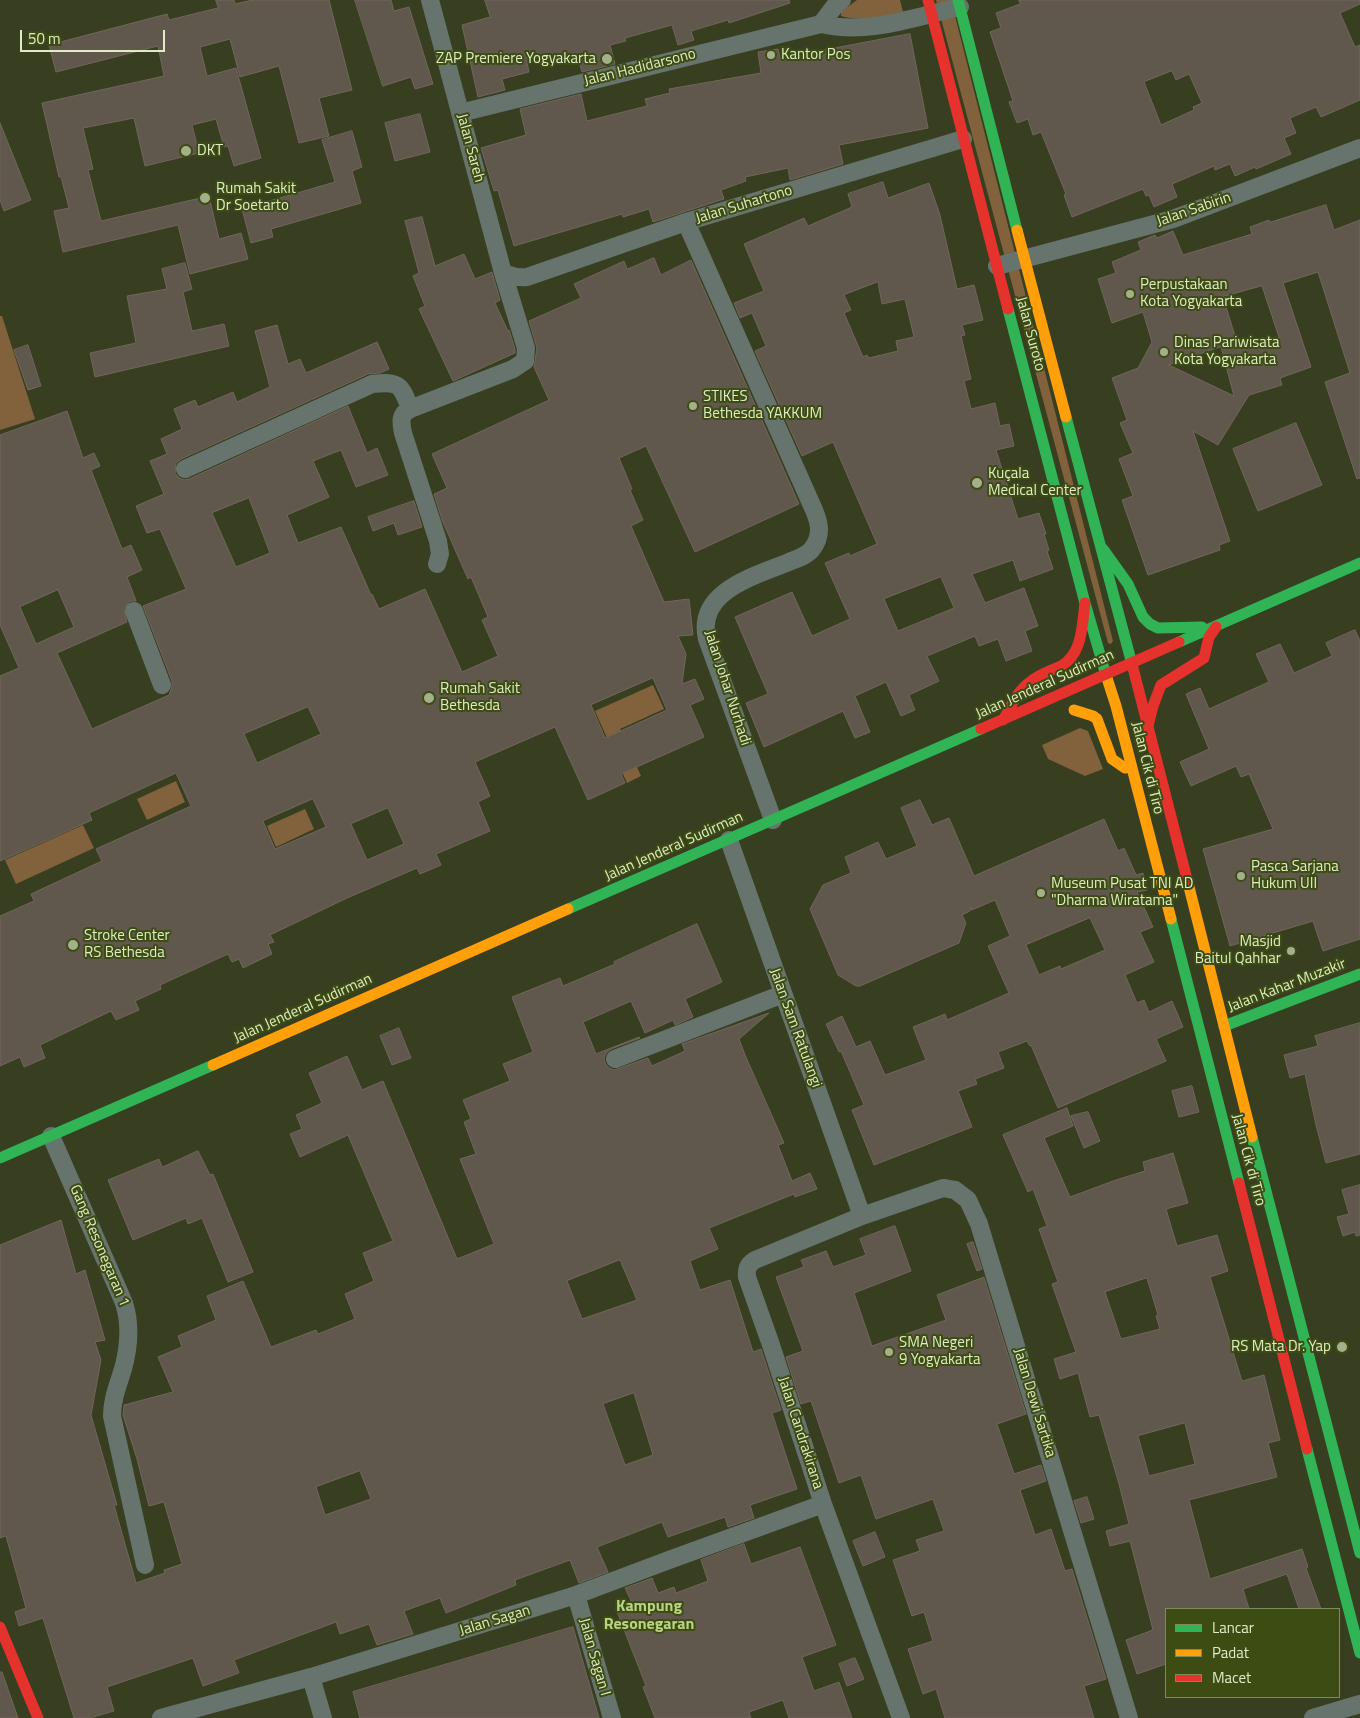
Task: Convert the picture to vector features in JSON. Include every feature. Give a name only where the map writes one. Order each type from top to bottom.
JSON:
[{"type":"main road","name":"Jalan Suroto","points":[[959,3],[1024,259],[1132,664]]},
{"type":"main road","name":"Jalan Suroto","points":[[930,6],[1085,603],[1106,675]]},
{"type":"main road","points":[[1103,550],[1128,584],[1143,617],[1150,624],[1158,628],[1216,627]]},
{"type":"main road","name":"Jalan Jenderal Sudirman","points":[[0,1158],[1360,563]]},
{"type":"main road","points":[[1003,720],[1030,681],[1071,658],[1081,635],[1085,603]]},
{"type":"main road","points":[[1148,728],[1153,706],[1161,685],[1201,661],[1205,654],[1207,641],[1216,627]]},
{"type":"main road","name":"Jalan Cik di Tiro","points":[[1132,664],[1148,728],[1212,1031],[1360,1653]]},
{"type":"main road","name":"Jalan Cik di Tiro","points":[[1106,675],[1133,773],[1212,1031],[1360,1553]]},
{"type":"main road","points":[[1074,710],[1093,716],[1097,720],[1112,759],[1133,773]]},
{"type":"main road","name":"Jalan Kahar Muzakir","points":[[1212,1031],[1360,974]]},
{"type":"main road","points":[[0,1627],[38,1718]]},
{"type":"street","name":"Jalan Sareh","points":[[410,409],[513,369],[526,361],[526,348],[503,272],[430,0]]},
{"type":"street","points":[[821,24],[842,0]]},
{"type":"street","name":"Jalan Hadidarsono","points":[[460,112],[821,24],[846,29],[868,28],[930,6],[959,3]]},
{"type":"street","name":"Jalan Suhartono","points":[[503,272],[519,278],[527,277],[686,222],[964,139]]},
{"type":"street","name":"Jalan Sabirin","points":[[997,266],[1173,219],[1360,148]]},
{"type":"street","name":"Jalan Johar Nurhadi","points":[[686,222],[814,510],[820,528],[820,535],[812,551],[733,586],[720,596],[710,609],[705,623],[707,639],[774,820]]},
{"type":"street","points":[[186,468],[372,384],[389,382],[398,386],[404,392],[410,409],[404,412],[401,417],[403,433],[438,541],[440,554],[437,564]]},
{"type":"street","points":[[134,611],[162,685]]},
{"type":"street","name":"Jalan Sam Ratulangi","points":[[729,840],[862,1216]]},
{"type":"street","points":[[615,1059],[783,994]]},
{"type":"street","name":"Gang Resonegaran 1","points":[[51,1136],[128,1315],[127,1350],[114,1397],[112,1416],[145,1565]]},
{"type":"street","name":"Jalan Dewi Sartika","points":[[862,1216],[943,1188],[956,1190],[968,1200],[974,1210],[980,1224],[1129,1718]]},
{"type":"street","name":"Jalan Candrakirana","points":[[862,1216],[754,1260],[749,1263],[746,1271],[823,1504],[900,1718]]},
{"type":"street","name":"Jalan Sagan","points":[[161,1718],[311,1678],[576,1596],[823,1504]]},
{"type":"street","name":"Jalan Sagan I","points":[[576,1596],[612,1718]]},
{"type":"street","points":[[311,1678],[323,1718]]},
{"type":"street","points":[[1313,1718],[1360,1704]]},
{"type":"shaded area","points":[[857,0],[900,0],[903,12],[865,18],[841,16],[841,12]]},
{"type":"shaded area","points":[[936,0],[951,0],[1113,641],[1111,644],[1108,643]]},
{"type":"shaded area","points":[[0,316],[2,316],[35,419],[0,430]]},
{"type":"shaded area","points":[[653,685],[664,709],[620,729],[641,776],[627,783],[595,711]]},
{"type":"shaded area","points":[[1080,728],[1088,731],[1103,769],[1085,776],[1048,759],[1042,745]]},
{"type":"shaded area","points":[[176,781],[185,802],[147,820],[137,799]]},
{"type":"shaded area","points":[[305,809],[314,829],[276,847],[267,826]]},
{"type":"shaded area","points":[[83,825],[94,848],[16,884],[5,860]]},
{"type":"building","points":[[216,0],[234,0],[235,4],[253,0],[329,0],[352,90],[319,98],[329,136],[299,143],[279,66],[240,77],[230,39],[200,47],[207,76],[236,68],[261,158],[234,166],[228,146],[224,147],[216,119],[192,125],[199,153],[145,166],[134,118],[83,128],[93,169],[88,170],[101,221],[209,196],[219,239],[241,233],[248,259],[190,274],[178,225],[63,252],[54,211],[69,208],[61,177],[59,177],[42,103],[164,76],[158,46],[56,72],[49,45],[167,14],[169,20],[218,8]]},
{"type":"building","points":[[355,0],[391,0],[394,11],[409,7],[433,84],[415,89],[411,77],[383,86]]},
{"type":"building","points":[[485,0],[789,0],[790,3],[729,23],[728,20],[691,31],[694,40],[678,45],[672,25],[625,38],[626,41],[610,45],[615,64],[582,72],[577,54],[563,58],[562,54],[527,62],[529,72],[502,79],[505,90],[478,97],[462,25],[490,17]]},
{"type":"building","points":[[1019,0],[1360,0],[1360,4],[1340,13],[1355,47],[1360,45],[1360,100],[1321,117],[1316,107],[1290,118],[1296,133],[1284,138],[1291,154],[1256,169],[1255,167],[1235,176],[1230,164],[1215,170],[1214,166],[1172,184],[1177,197],[1154,207],[1149,195],[1146,196],[1143,189],[1072,217],[1064,195],[1066,194],[1041,132],[1033,135],[1028,119],[1017,123],[1009,102],[1013,101],[990,32],[1001,28],[996,13],[1020,4]],"holes":[[[1172,71],[1176,80],[1189,74],[1202,103],[1193,107],[1194,110],[1161,125],[1144,82]]]},
{"type":"building","points":[[910,34],[928,128],[839,145],[843,164],[790,180],[788,168],[745,177],[746,181],[721,190],[724,199],[653,222],[649,209],[623,217],[622,214],[514,246],[498,190],[494,191],[481,148],[526,135],[520,109],[581,94],[587,121],[647,106],[645,99],[670,93],[669,89],[761,73],[758,52],[778,49],[780,58]]},
{"type":"building","points":[[420,114],[430,152],[395,161],[385,123]]},
{"type":"building","points":[[0,123],[31,200],[4,211],[0,200]]},
{"type":"building","points":[[352,131],[362,167],[352,171],[361,203],[271,229],[273,237],[251,243],[242,209],[335,182],[322,140]]},
{"type":"building","points":[[883,182],[888,198],[929,183],[940,215],[957,289],[974,285],[983,320],[962,325],[965,335],[961,336],[971,379],[964,381],[971,409],[995,403],[1000,426],[1009,424],[1014,446],[996,450],[1018,519],[1039,513],[1046,534],[1044,534],[1049,550],[1047,551],[1053,569],[1020,581],[1013,560],[972,574],[985,603],[1024,588],[1038,626],[1025,631],[1032,651],[1006,661],[998,639],[979,646],[975,636],[927,656],[939,681],[909,695],[915,710],[901,716],[886,682],[855,696],[870,732],[855,738],[843,711],[764,747],[746,703],[768,694],[735,617],[792,592],[812,636],[850,619],[825,563],[849,553],[850,556],[877,544],[833,442],[802,456],[755,351],[766,346],[752,313],[740,318],[734,303],[764,291],[744,244],[804,218],[808,226],[852,207],[848,194]],"holes":[[[878,282],[882,304],[905,299],[914,337],[896,341],[898,351],[869,358],[867,355],[863,357],[844,313],[851,310],[844,295]],[[941,577],[954,608],[898,631],[884,599]]]},
{"type":"building","points":[[1326,205],[1334,230],[1360,220],[1360,478],[1357,479],[1325,382],[1350,373],[1318,272],[1283,283],[1311,367],[1280,378],[1282,385],[1249,395],[1218,445],[1193,431],[1230,541],[1219,545],[1220,550],[1148,575],[1122,500],[1133,496],[1119,459],[1133,453],[1120,423],[1127,420],[1112,378],[1138,368],[1152,342],[1143,312],[1112,323],[1098,279],[1116,273],[1112,262],[1141,250],[1138,242],[1155,235],[1157,238],[1173,231],[1183,255],[1252,234],[1250,227],[1269,220],[1270,222]],"holes":[[[1262,286],[1279,337],[1239,349],[1223,297]],[[1221,347],[1234,396],[1169,365]]]},
{"type":"building","points":[[422,217],[435,266],[464,254],[475,279],[492,272],[500,300],[495,303],[509,330],[515,349],[515,353],[453,381],[419,309],[425,306],[413,276],[419,273],[405,221]]},
{"type":"building","name":"Rumah Sakit Bethesda","points":[[654,258],[661,275],[691,260],[799,504],[695,552],[646,446],[619,458],[643,520],[631,526],[664,602],[689,599],[693,635],[678,636],[686,654],[682,684],[695,679],[704,699],[690,705],[704,737],[621,774],[625,783],[588,800],[555,727],[475,762],[490,796],[478,802],[490,831],[436,854],[441,865],[420,874],[417,868],[347,898],[270,935],[274,942],[268,944],[272,954],[243,968],[239,959],[232,962],[228,954],[160,985],[161,989],[135,1001],[139,1010],[116,1020],[111,1011],[40,1045],[45,1058],[24,1067],[20,1057],[0,1066],[0,916],[34,901],[31,894],[102,861],[96,849],[191,806],[176,773],[89,813],[92,820],[0,861],[0,676],[19,668],[0,625],[0,435],[67,411],[83,458],[94,453],[100,466],[91,470],[122,549],[131,545],[142,570],[127,577],[136,601],[130,601],[124,609],[127,622],[57,653],[92,729],[169,695],[172,687],[172,681],[143,606],[186,589],[160,529],[147,533],[136,506],[164,494],[150,461],[167,454],[161,439],[182,429],[174,409],[195,400],[198,407],[233,392],[237,402],[270,387],[255,331],[277,325],[288,364],[300,359],[306,373],[377,342],[389,369],[380,373],[368,374],[181,459],[176,463],[175,473],[179,478],[189,479],[348,406],[367,453],[377,448],[388,475],[356,487],[341,450],[313,461],[329,497],[287,515],[298,543],[341,527],[379,609],[425,589],[462,672],[498,656],[482,620],[488,617],[471,577],[468,579],[442,520],[434,494],[447,488],[432,454],[549,400],[534,367],[537,348],[529,321],[581,298],[574,284],[624,261],[627,269]],"holes":[[[249,498],[270,553],[236,567],[212,513]],[[58,590],[74,627],[36,644],[20,607]],[[653,678],[667,710],[605,738],[591,705]],[[308,707],[321,734],[257,763],[244,734]],[[313,799],[326,827],[275,849],[263,821]],[[388,808],[404,844],[367,860],[351,824]]]},
{"type":"building","points":[[185,263],[192,289],[183,292],[192,331],[224,324],[229,346],[95,377],[90,353],[136,343],[127,296],[167,289],[162,269]]},
{"type":"building","points":[[28,345],[41,386],[28,390],[14,350]]},
{"type":"building","points":[[1296,423],[1322,485],[1258,511],[1233,449]]},
{"type":"building","points":[[414,501],[422,527],[398,535],[394,523],[373,531],[368,517]]},
{"type":"building","points":[[1355,630],[1360,641],[1360,939],[1323,951],[1313,921],[1230,946],[1203,849],[1273,829],[1249,774],[1241,777],[1236,766],[1191,786],[1180,762],[1209,749],[1186,694],[1200,688],[1209,709],[1269,682],[1256,654],[1280,644],[1294,673],[1332,656],[1326,643]]},
{"type":"building","points":[[920,800],[932,825],[949,818],[974,876],[1104,819],[1118,851],[1124,848],[1136,875],[1143,873],[1147,890],[1137,892],[1153,927],[1140,932],[1154,962],[1125,975],[1137,1003],[1144,1000],[1149,1012],[1172,1001],[1183,1027],[1156,1039],[1166,1061],[1058,1108],[1031,1045],[1027,1041],[998,1052],[1004,1068],[975,1079],[977,1084],[958,1091],[972,1127],[874,1165],[852,1110],[864,1105],[841,1051],[839,1052],[826,1024],[842,1016],[856,1047],[870,1041],[885,1075],[926,1060],[913,1027],[945,1014],[947,1020],[1009,993],[988,946],[1010,936],[995,900],[972,910],[971,907],[970,911],[962,915],[966,923],[959,943],[860,986],[856,986],[838,975],[810,909],[823,885],[851,873],[845,857],[878,842],[886,859],[917,846],[901,808]],"holes":[[[1090,918],[1105,950],[1061,969],[1060,966],[1039,975],[1026,945]]]},
{"type":"building","points":[[697,924],[722,982],[685,999],[693,1017],[675,1025],[673,1020],[645,1033],[631,1001],[583,1022],[596,1054],[640,1038],[611,1049],[606,1053],[605,1063],[614,1070],[648,1058],[652,1066],[685,1051],[682,1044],[769,1013],[739,1039],[784,1143],[778,1145],[792,1181],[810,1173],[817,1189],[795,1197],[794,1194],[709,1228],[718,1249],[690,1261],[700,1290],[730,1280],[753,1352],[761,1349],[781,1410],[772,1413],[797,1489],[750,1505],[754,1518],[728,1527],[725,1517],[668,1537],[662,1522],[597,1547],[608,1572],[579,1583],[570,1560],[515,1580],[516,1585],[446,1613],[440,1598],[404,1611],[413,1634],[377,1645],[369,1624],[340,1634],[336,1622],[234,1660],[239,1673],[203,1686],[193,1658],[107,1687],[114,1711],[90,1718],[74,1718],[43,1618],[19,1626],[15,1612],[26,1608],[6,1536],[0,1538],[0,1245],[61,1220],[76,1274],[85,1270],[105,1340],[95,1342],[101,1360],[91,1415],[117,1505],[114,1505],[136,1583],[165,1573],[164,1570],[182,1564],[164,1502],[149,1506],[123,1415],[124,1405],[173,1392],[158,1357],[182,1347],[178,1336],[216,1320],[207,1296],[243,1281],[271,1347],[316,1330],[318,1334],[355,1319],[345,1294],[374,1281],[363,1253],[393,1241],[348,1135],[300,1157],[290,1134],[302,1129],[296,1115],[322,1103],[309,1073],[347,1056],[362,1090],[383,1081],[457,1259],[494,1244],[460,1159],[476,1154],[464,1122],[471,1119],[463,1100],[510,1081],[503,1064],[533,1052],[512,997],[560,978],[563,986],[615,964],[614,962]],"holes":[[[620,1260],[637,1300],[582,1319],[567,1281]],[[634,1393],[653,1455],[625,1465],[603,1404]],[[360,1471],[371,1499],[325,1515],[316,1487]]]},
{"type":"building","points":[[1360,1023],[1360,1154],[1326,1163],[1305,1074],[1290,1078],[1284,1055],[1318,1046],[1315,1036]]},
{"type":"building","points":[[399,1028],[411,1058],[392,1065],[380,1036]]},
{"type":"building","points":[[1192,1086],[1199,1112],[1179,1117],[1172,1091]]},
{"type":"building","points":[[1067,1108],[1073,1126],[1044,1138],[1070,1197],[1145,1171],[1143,1162],[1173,1153],[1188,1203],[1166,1209],[1177,1246],[1217,1235],[1228,1271],[1210,1277],[1242,1381],[1264,1375],[1280,1440],[1268,1443],[1277,1477],[1189,1500],[1210,1579],[1302,1549],[1308,1567],[1306,1568],[1321,1608],[1299,1608],[1287,1574],[1243,1589],[1249,1608],[1165,1608],[1165,1664],[1137,1674],[1126,1640],[1153,1630],[1130,1541],[1110,1546],[1106,1531],[1129,1524],[1099,1415],[1090,1417],[1078,1373],[1060,1379],[1054,1359],[1076,1352],[1052,1284],[1058,1282],[1039,1229],[1047,1226],[1033,1189],[1028,1192],[1003,1135]],"holes":[[[1147,1278],[1158,1315],[1156,1316],[1160,1329],[1121,1339],[1105,1292]],[[1185,1423],[1195,1464],[1149,1476],[1138,1436]]]},
{"type":"building","points":[[1088,1112],[1100,1141],[1084,1148],[1071,1116]]},
{"type":"building","points":[[198,1151],[210,1175],[213,1174],[253,1272],[228,1282],[202,1218],[188,1224],[186,1218],[133,1240],[108,1180],[159,1159],[162,1167]]},
{"type":"building","points":[[1360,1185],[1360,1235],[1356,1236],[1355,1232],[1343,1236],[1337,1217],[1349,1214],[1342,1190]]},
{"type":"building","points":[[895,1226],[911,1271],[854,1293],[872,1346],[946,1320],[937,1295],[984,1277],[1026,1414],[997,1424],[1014,1474],[1041,1465],[1046,1481],[1020,1490],[1035,1535],[1051,1529],[1065,1571],[1072,1569],[1106,1679],[1084,1686],[1094,1718],[945,1718],[936,1689],[923,1694],[908,1649],[933,1641],[924,1612],[912,1616],[893,1560],[920,1551],[916,1540],[944,1531],[933,1499],[876,1519],[861,1475],[839,1483],[811,1401],[801,1404],[786,1357],[803,1351],[776,1277],[804,1267],[801,1260],[826,1251],[833,1267],[866,1255],[860,1239]]},
{"type":"building","points":[[973,1242],[982,1269],[977,1271],[967,1244]]},
{"type":"building","points":[[1087,1497],[1094,1519],[1081,1523],[1074,1501]]},
{"type":"building","points":[[875,1532],[885,1557],[863,1566],[853,1541]]},
{"type":"building","points":[[744,1544],[751,1564],[800,1547],[836,1645],[802,1657],[814,1691],[839,1682],[852,1718],[789,1718],[783,1700],[749,1712],[751,1718],[655,1718],[643,1687],[646,1686],[616,1609],[632,1603],[625,1588],[652,1578],[658,1593],[674,1587],[676,1593],[708,1581],[701,1560]]},
{"type":"building","points":[[573,1627],[599,1718],[360,1718],[353,1692]]},
{"type":"building","points":[[855,1658],[864,1679],[847,1686],[839,1664]]},
{"type":"building","points":[[0,1672],[2,1672],[18,1718],[0,1718]]},
{"type":"traffic: fast","points":[[958,0],[1017,230]]},
{"type":"traffic: fast","points":[[1008,309],[1085,603],[1106,675]]},
{"type":"traffic: fast","points":[[1066,417],[1132,664]]},
{"type":"traffic: fast","points":[[1103,549],[1128,584],[1143,617],[1150,624],[1158,628],[1202,627]]},
{"type":"traffic: fast","points":[[1179,642],[1360,563]]},
{"type":"traffic: fast","points":[[568,909],[981,729]]},
{"type":"traffic: fast","points":[[1171,919],[1239,1183]]},
{"type":"traffic: fast","points":[[1224,1026],[1360,974]]},
{"type":"traffic: fast","points":[[0,1158],[213,1065]]},
{"type":"traffic: fast","points":[[1252,1137],[1360,1553]]},
{"type":"traffic: fast","points":[[1307,1449],[1360,1653]]},
{"type":"traffic: slow","points":[[1017,230],[1066,417]]},
{"type":"traffic: slow","points":[[1106,675],[1116,706],[1171,919]]},
{"type":"traffic: slow","points":[[1074,710],[1097,719],[1112,759],[1125,768]]},
{"type":"traffic: slow","points":[[1188,883],[1252,1137]]},
{"type":"traffic: slow","points":[[213,1065],[568,909]]},
{"type":"traffic: jam","points":[[928,0],[1008,309]]},
{"type":"traffic: jam","points":[[1003,720],[1025,686],[1033,679],[1061,666],[1074,654],[1082,629],[1085,603]]},
{"type":"traffic: jam","points":[[1148,726],[1161,685],[1204,658],[1209,637],[1216,627]]},
{"type":"traffic: jam","points":[[981,729],[1179,642]]},
{"type":"traffic: jam","points":[[1132,664],[1188,883]]},
{"type":"traffic: jam","points":[[1239,1183],[1307,1449]]},
{"type":"traffic: jam","points":[[0,1627],[38,1718]]},
{"type":"place","name":"Kantor Pos","points":[[771,55]]},
{"type":"place","name":"ZAP Premiere Yogyakarta","points":[[607,59]]},
{"type":"place","name":"DKT","points":[[186,151]]},
{"type":"place","name":"Rumah Sakit Dr Soetarto","points":[[205,198]]},
{"type":"place","name":"Perpustakaan Kota Yogyakarta","points":[[1130,294]]},
{"type":"place","name":"Dinas Pariwisata Kota Yogyakarta","points":[[1164,352]]},
{"type":"place","name":"STIKES Bethesda YAKKUM","points":[[693,406]]},
{"type":"place","name":"Kuçala Medical Center","points":[[977,483]]},
{"type":"place","name":"Rumah Sakit Bethesda","points":[[429,698]]},
{"type":"place","name":"Pasca Sarjana Hukum UII","points":[[1241,876]]},
{"type":"place","name":"Museum Pusat TNI AD \"Dharma Wiratama\"","points":[[1041,893]]},
{"type":"place","name":"Stroke Center RS Bethesda","points":[[73,945]]},
{"type":"place","name":"Masjid Baitul Qahhar","points":[[1291,951]]},
{"type":"place","name":"RS Mata Dr. Yap","points":[[1342,1347]]},
{"type":"place","name":"SMA Negeri 9 Yogyakarta","points":[[889,1352]]},
{"type":"district","name":"Kampung Resonegaran","points":[[649,1616]]}]
